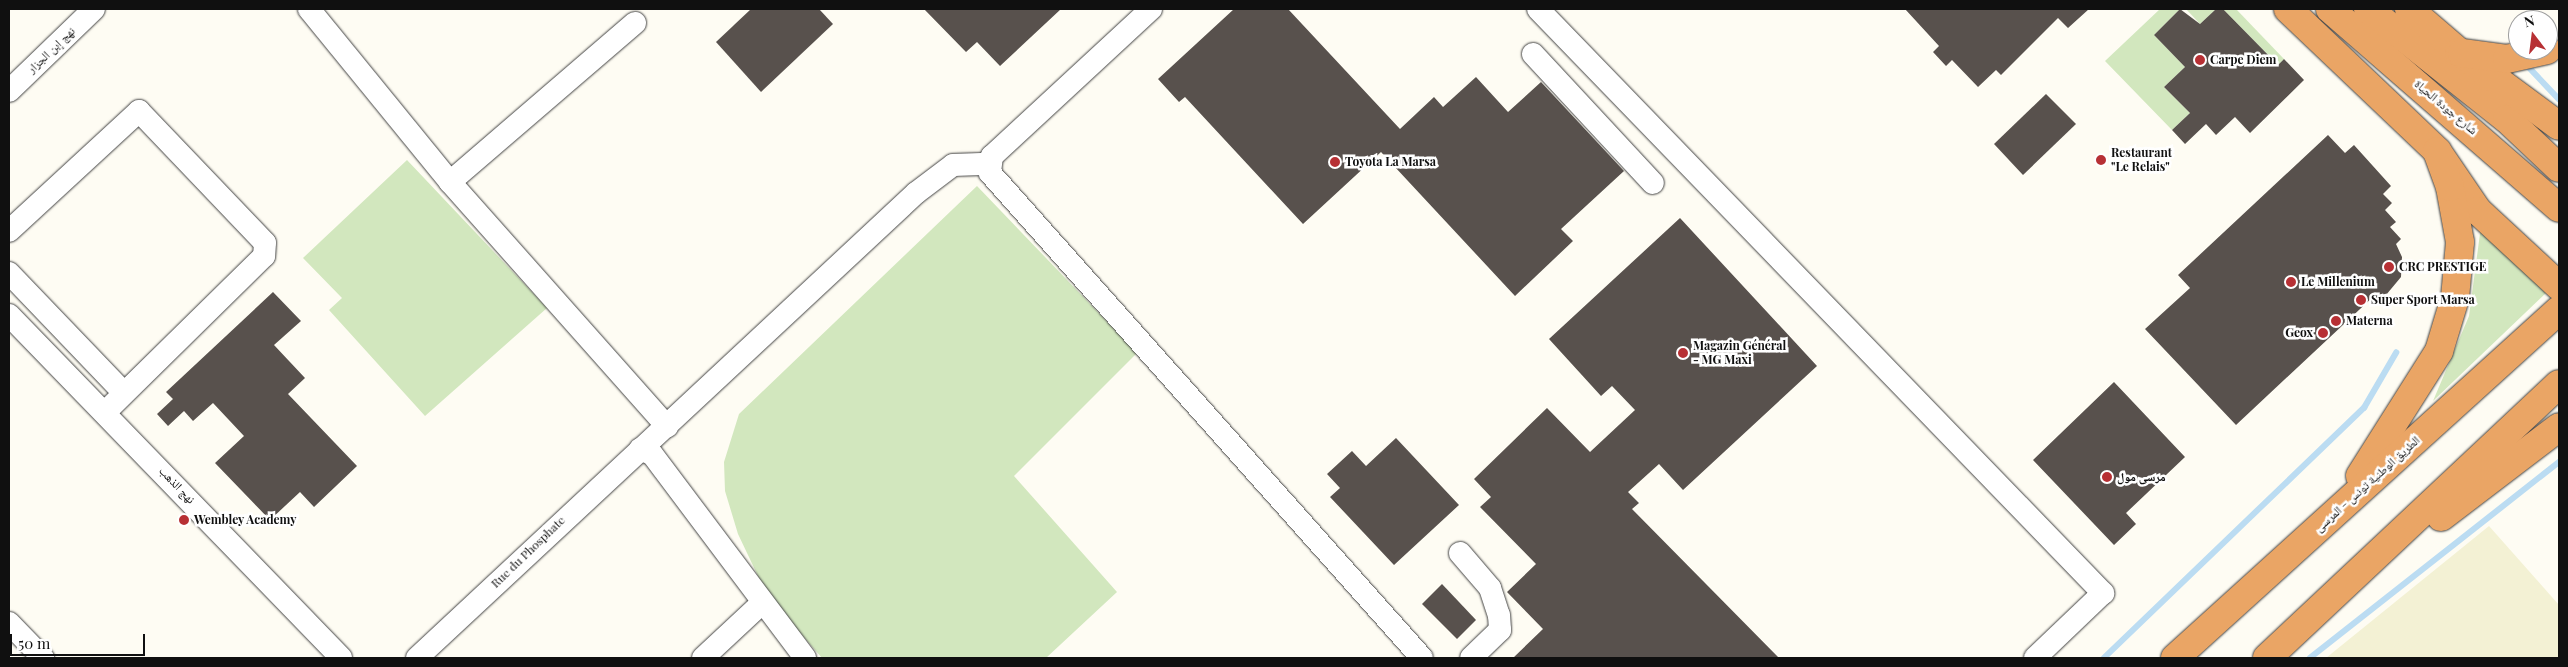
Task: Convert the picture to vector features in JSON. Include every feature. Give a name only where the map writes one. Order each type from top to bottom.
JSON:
[{"type":"highway","points":[[2288,9],[2437,151],[2478,211],[2559,286]]},
{"type":"highway","points":[[2410,9],[2459,52],[2559,126]]},
{"type":"highway","name":"شارع جودة الحياة","points":[[2349,14],[2507,119],[2559,168]]},
{"type":"highway","name":"شارع جودة الحياة","points":[[2349,14],[2559,208]]},
{"type":"highway","points":[[2459,52],[2508,59]]},
{"type":"highway","points":[[2262,578],[2365,471],[2439,351],[2455,298],[2460,242],[2450,187],[2437,151]]},
{"type":"highway","name":"الطريق الوطنية تونس - المرسى","points":[[2175,658],[2559,310]]},
{"type":"highway","points":[[2266,658],[2332,599],[2559,384]]},
{"type":"highway","points":[[2332,599],[2559,427]]},
{"type":"street","name":"نهج إبن الجزار","points":[[9,91],[94,9]]},
{"type":"street","points":[[309,9],[450,182],[667,426]]},
{"type":"street","points":[[1150,9],[992,156],[988,164],[990,173],[1422,658]]},
{"type":"street","points":[[1538,9],[2103,593],[2035,658]]},
{"type":"street","points":[[450,182],[635,23]]},
{"type":"street","points":[[1533,54],[1653,183]]},
{"type":"street","points":[[9,231],[138,111],[265,243],[264,256],[105,412]]},
{"type":"street","name":"Rue du Phosphate","points":[[417,658],[640,449],[945,168],[962,162],[988,164]]},
{"type":"street","points":[[9,273],[124,393]]},
{"type":"street","name":"نهج الذهب","points":[[9,315],[105,412],[341,658]]},
{"type":"street","points":[[640,449],[652,454],[762,604],[805,658]]},
{"type":"street","points":[[1460,553],[1490,588],[1499,615],[1500,630],[1471,658]]},
{"type":"street","points":[[703,658],[762,604]]},
{"type":"street","points":[[9,623],[44,658]]},
{"type":"shaded area","points":[[2489,526],[2559,605],[2559,658],[2326,658]]},
{"type":"green space","points":[[2160,9],[2180,9],[2154,35],[2185,67],[2164,87],[2190,113],[2172,130],[2105,61]]},
{"type":"green space","points":[[2186,9],[2216,9],[2200,24]]},
{"type":"green space","points":[[2223,9],[2236,9],[2284,59],[2278,65]]},
{"type":"green space","points":[[407,160],[547,308],[425,416],[329,310],[342,298],[303,258]]},
{"type":"green space","points":[[977,186],[1137,353],[1014,476],[1117,592],[1046,658],[822,658],[767,595],[738,534],[725,491],[724,462],[739,414]]},
{"type":"green space","points":[[2481,226],[2547,292],[2433,401],[2469,316]]},
{"type":"building","points":[[751,9],[819,9],[833,24],[761,92],[716,42]]},
{"type":"building","points":[[924,9],[1061,9],[1000,66],[977,42],[966,52]]},
{"type":"building","points":[[1234,9],[1288,9],[1400,129],[1434,97],[1443,107],[1476,77],[1508,112],[1541,82],[1624,171],[1561,229],[1573,241],[1515,296],[1381,152],[1303,224],[1185,97],[1179,102],[1158,79]]},
{"type":"building","points":[[1905,9],[2089,9],[2068,28],[2058,18],[2001,75],[1996,70],[1978,87],[1952,60],[1946,66],[1933,52],[1939,46]]},
{"type":"building","points":[[2180,9],[2200,24],[2216,9],[2223,9],[2278,65],[2284,59],[2304,80],[2250,133],[2235,117],[2216,135],[2206,124],[2185,144],[2172,130],[2190,113],[2164,87],[2185,67],[2154,35]]},
{"type":"building","points":[[2046,94],[2076,124],[2023,175],[1994,144]]},
{"type":"building","name":"Le Millenium","points":[[2328,135],[2345,153],[2354,145],[2391,186],[2383,194],[2392,203],[2385,210],[2396,222],[2390,227],[2401,239],[2396,244],[2402,257],[2401,277],[2381,301],[2375,295],[2236,425],[2145,329],[2190,288],[2178,275]]},
{"type":"building","points":[[1680,218],[1817,366],[1683,490],[1659,464],[1628,492],[1639,503],[1632,509],[1779,658],[1513,658],[1543,629],[1507,592],[1536,564],[1480,507],[1491,497],[1474,479],[1547,408],[1590,452],[1635,410],[1612,386],[1601,396],[1549,339]]},
{"type":"building","points":[[273,292],[301,321],[274,345],[305,378],[288,394],[357,466],[314,507],[300,492],[270,520],[215,463],[244,436],[213,403],[193,421],[184,411],[168,426],[157,414],[173,399],[166,392]]},
{"type":"building","name":"مرسى مول","points":[[2114,382],[2185,457],[2126,513],[2136,524],[2114,545],[2033,460]]},
{"type":"building","points":[[1396,438],[1459,505],[1394,565],[1330,497],[1340,488],[1327,474],[1352,451],[1366,466]]},
{"type":"building","points":[[1442,584],[1476,620],[1457,639],[1422,604]]},
{"type":"waterway","points":[[2524,62],[2559,99]]},
{"type":"waterway","points":[[2104,658],[2364,408],[2396,353]]},
{"type":"waterway","points":[[2310,658],[2559,462]]},
{"type":"place","name":"Carpe Diem","points":[[2200,60]]},
{"type":"place","name":"Restaurant \"Le Relais\"","points":[[2101,160]]},
{"type":"place","name":"Toyota La Marsa","points":[[1335,162]]},
{"type":"place","name":"CRC PRESTIGE","points":[[2389,267]]},
{"type":"place","name":"Le Millenium","points":[[2291,282]]},
{"type":"place","name":"Super Sport Marsa","points":[[2361,300]]},
{"type":"place","name":"Materna","points":[[2336,321]]},
{"type":"place","name":"Geox","points":[[2323,333]]},
{"type":"place","name":"Magazin Général - MG Maxi","points":[[1683,353]]},
{"type":"place","name":"مرسى مول","points":[[2107,477]]},
{"type":"place","name":"Wembley Academy","points":[[184,520]]}]
